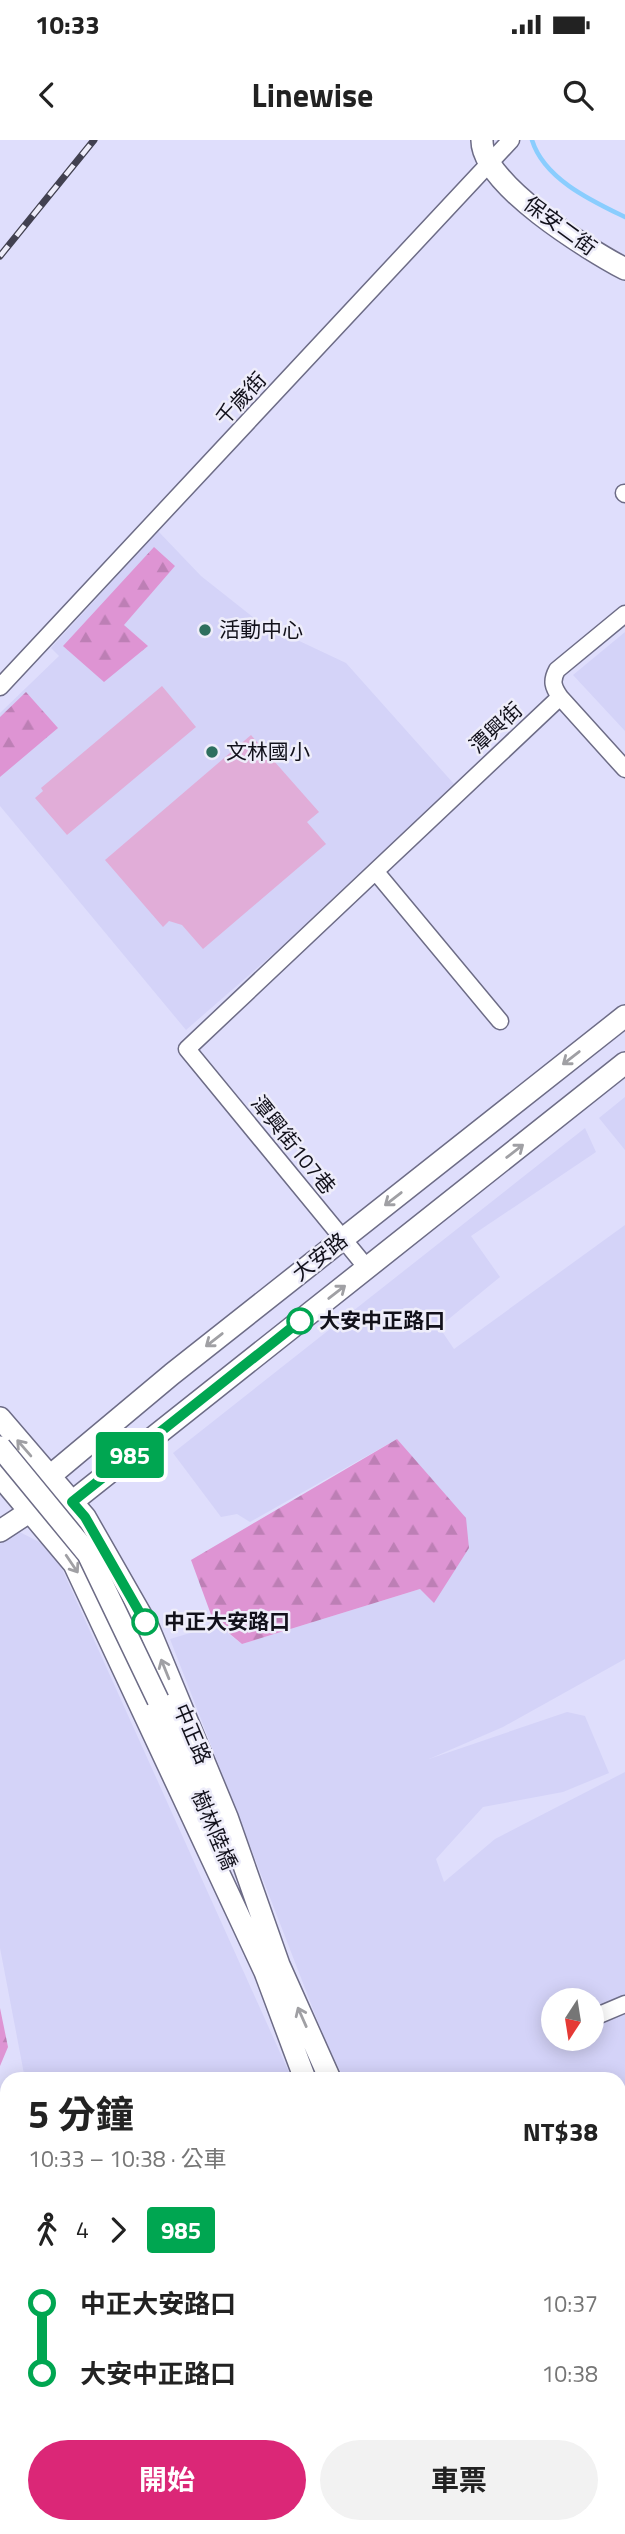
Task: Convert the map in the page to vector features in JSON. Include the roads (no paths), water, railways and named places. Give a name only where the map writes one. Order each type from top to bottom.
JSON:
[{"type":"main road","name":"保安二街","points":[[482,140],[491,164],[507,186],[533,210],[625,269]]},
{"type":"main road","name":"大安路","points":[[29,1512],[50,1476],[625,1016]]},
{"type":"main road","name":"大安路","points":[[1,1529],[29,1512],[72,1502],[625,1063]]},
{"type":"main road","name":"中正路","points":[[0,1418],[85,1517],[149,1629],[228,1817],[302,2072]]},
{"type":"main road","name":"樹林陸橋","points":[[0,1447],[88,1554],[158,1700],[272,1968]]},
{"type":"main road","name":"中正路","points":[[0,1476],[74,1564],[272,1968],[326,2072]]},
{"type":"street","name":"千歲街","points":[[0,687],[511,140]]},
{"type":"street","points":[[625,614],[557,670],[553,678],[554,687],[560,697],[625,769]]},
{"type":"street","name":"潭興街","points":[[187,1049],[560,697]]},
{"type":"street","points":[[376,872],[500,1021]]},
{"type":"street","name":"潭興街107巷","points":[[187,1049],[367,1268]]},
{"type":"street","points":[[604,2013],[625,2004]]},
{"type":"waterway","points":[[532,140],[538,154],[558,177],[584,196],[625,217]]},
{"type":"railway","points":[[0,256],[94,140]]},
{"type":"place","name":"活動中心","points":[[205,630]]},
{"type":"place","name":"文林國小","points":[[212,752]]},
{"type":"place","name":"大安中正路口","points":[[300,1321]]},
{"type":"place","name":"中正大安路口","points":[[145,1622]]}]
